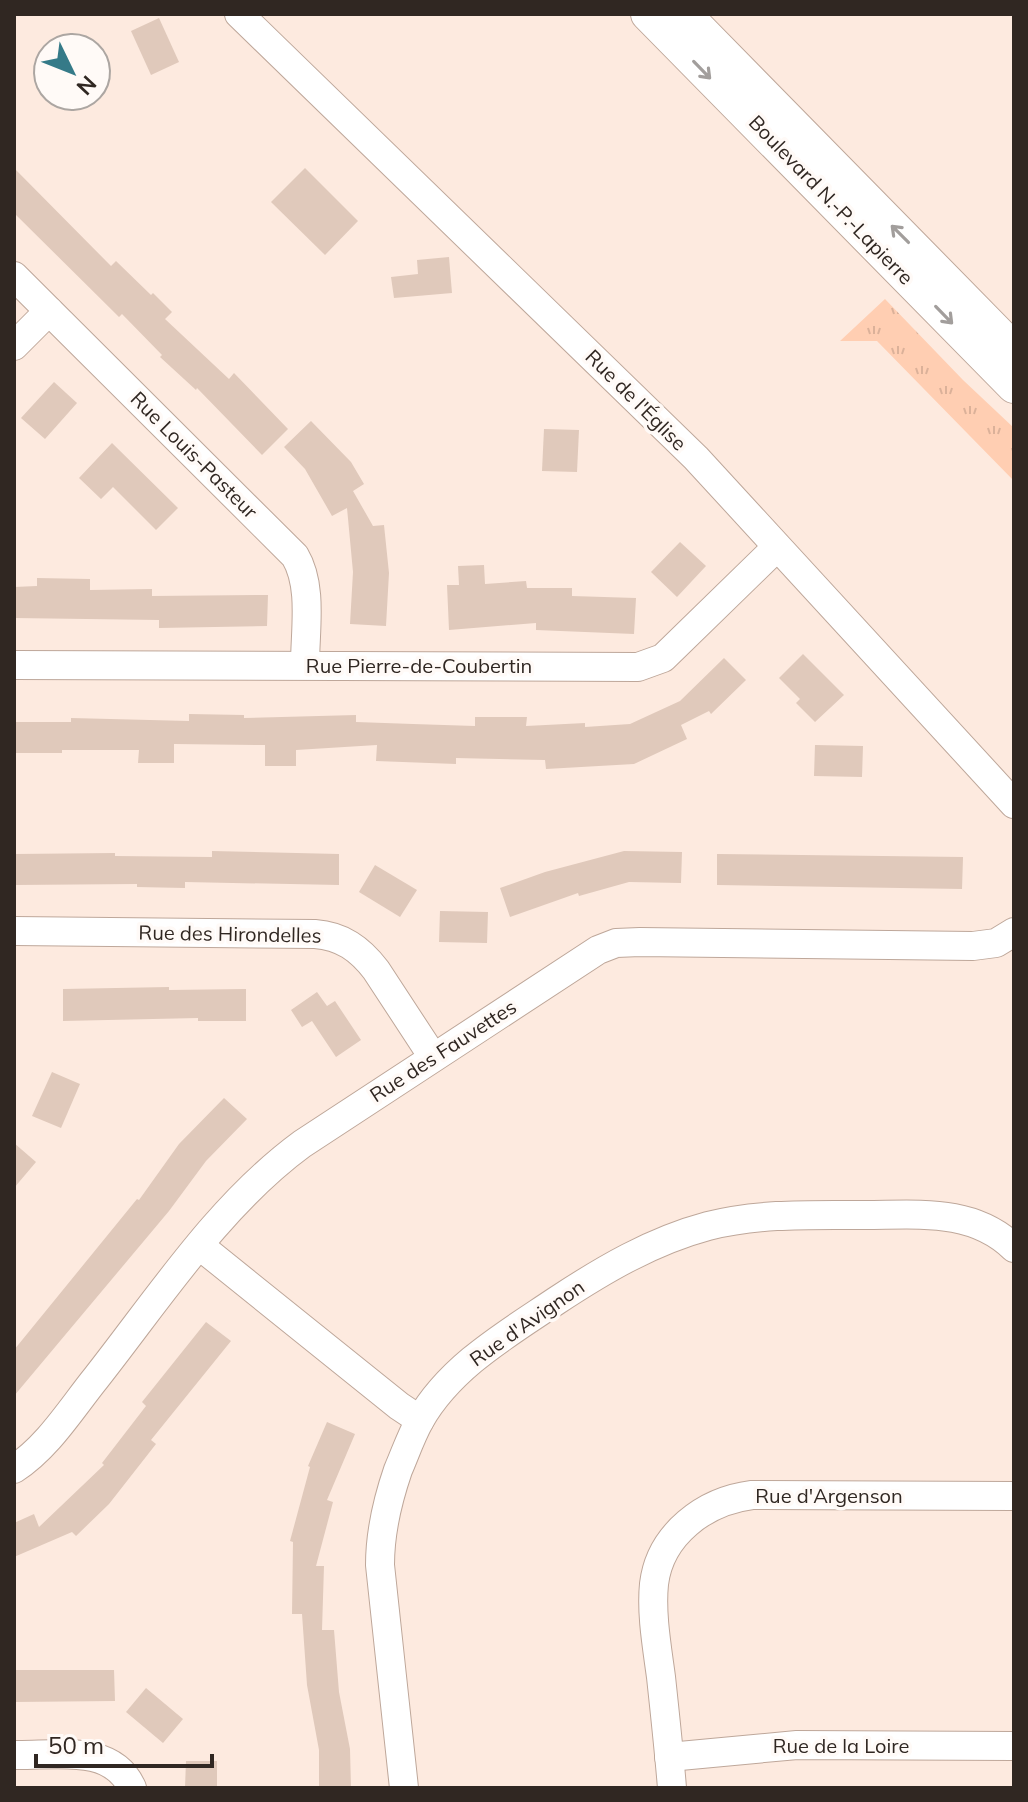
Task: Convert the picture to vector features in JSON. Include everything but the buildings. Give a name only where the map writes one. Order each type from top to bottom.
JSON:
[{"type":"street","name":"Rue de l'Église","points":[[239,14],[696,458],[1014,804]]},
{"type":"street","name":"Boulevard N.-P.-Lapierre","points":[[648,14],[1014,386]]},
{"type":"street","name":"Boulevard N.-P.-Lapierre","points":[[684,14],[1014,350]]},
{"type":"street","name":"Rue Louis-Pasteur","points":[[14,276],[295,556],[304,575],[305,665]]},
{"type":"street","points":[[14,346],[49,311]]},
{"type":"street","name":"Rue Pierre-de-Coubertin","points":[[14,665],[638,667],[663,658],[777,547]]},
{"type":"street","name":"Rue des Hirondelles","points":[[14,931],[315,934],[340,938],[371,964],[433,1057]]},
{"type":"street","name":"Rue des Fauvettes","points":[[14,1469],[48,1438],[242,1194],[286,1155],[598,950],[616,943],[973,946],[996,943],[1014,932]]},
{"type":"street","name":"Rue d'Avignon","points":[[404,1788],[382,1592],[380,1546],[392,1489],[420,1420],[453,1379],[505,1335],[617,1263],[706,1226],[784,1215],[933,1215],[969,1220],[995,1233],[1014,1248]]},
{"type":"street","points":[[200,1246],[420,1420]]},
{"type":"street","name":"Rue d'Argenson","points":[[672,1788],[655,1625],[655,1583],[659,1566],[675,1535],[701,1512],[734,1497],[752,1495],[1014,1496]]},
{"type":"street","name":"Rue de la Loire","points":[[669,1757],[797,1745],[1014,1746]]},
{"type":"street","points":[[14,1755],[98,1757],[127,1780]]},
{"type":"green space","points":[[885,299],[1014,428],[1014,481],[877,341],[840,341]]}]
